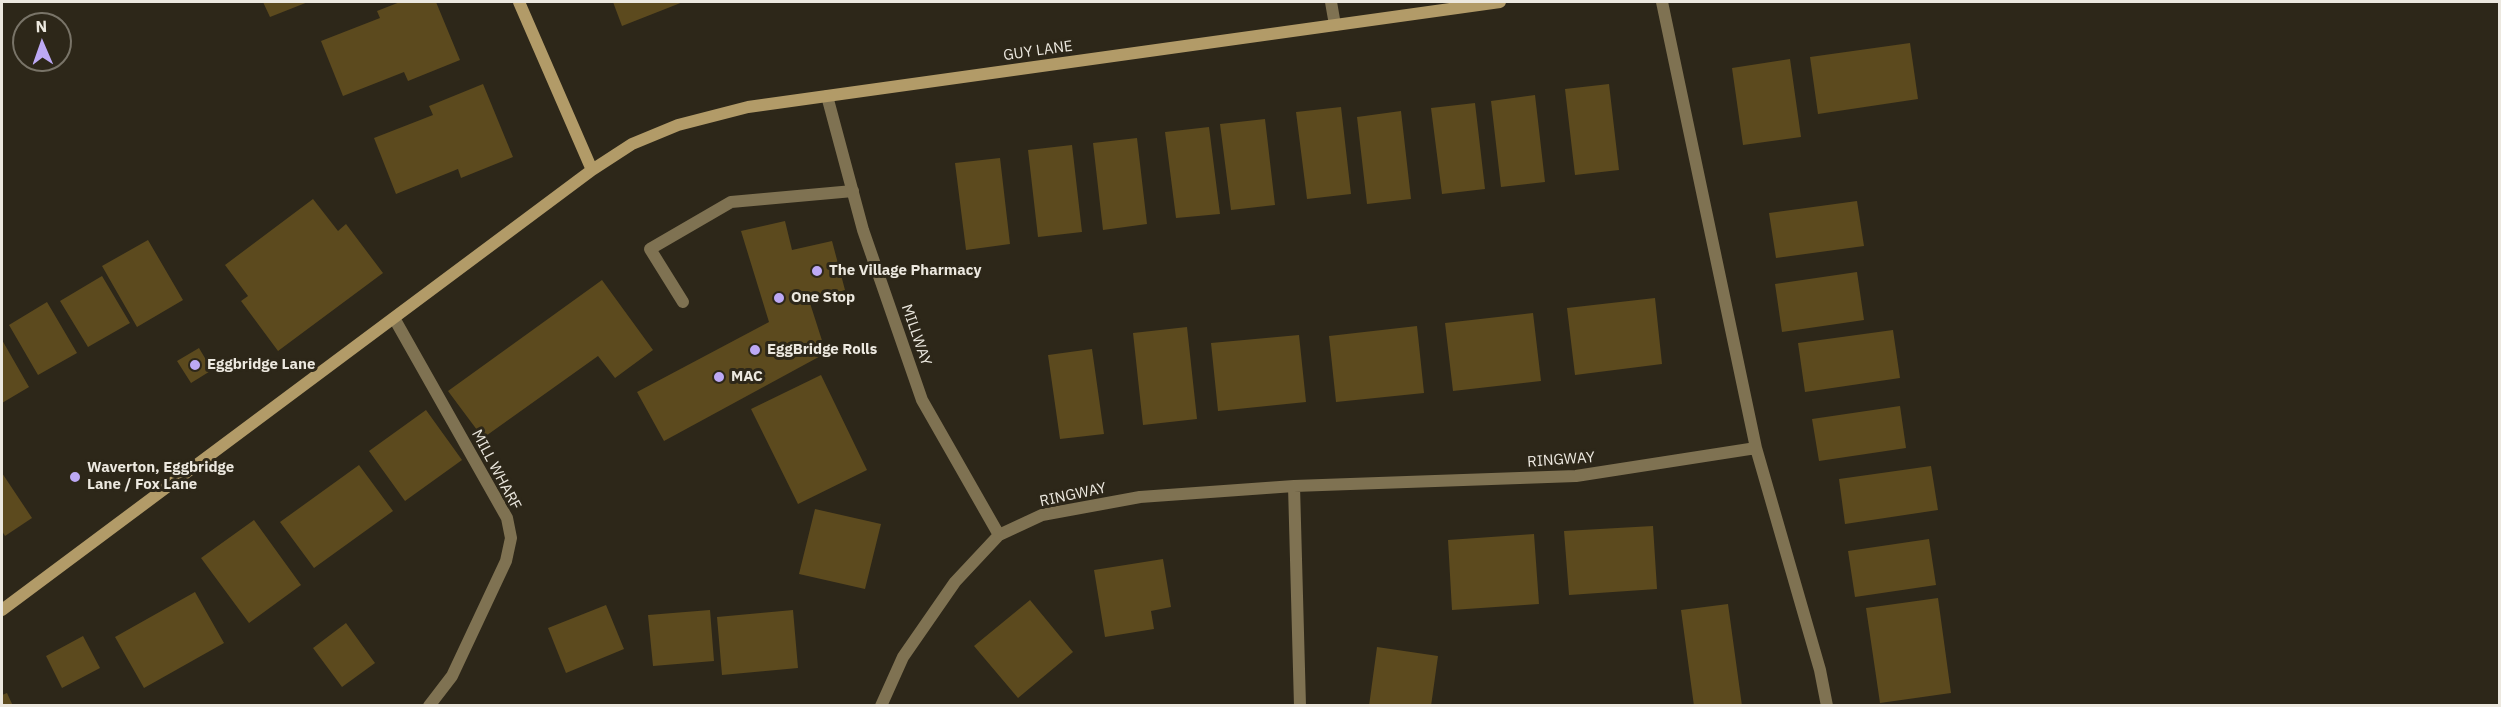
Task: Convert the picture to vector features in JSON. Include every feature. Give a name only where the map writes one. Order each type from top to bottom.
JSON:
[{"type":"street","points":[[2,610],[592,170],[519,2]]},
{"type":"street","points":[[1331,2],[1335,25]]},
{"type":"street","name":"GUY LANE","points":[[592,170],[632,144],[678,125],[748,107],[1500,2]]},
{"type":"street","points":[[1662,2],[1756,448],[1821,670],[1827,705]]},
{"type":"street","name":"MILLWAY","points":[[827,96],[864,230],[922,400],[999,535]]},
{"type":"street","points":[[683,302],[650,249],[730,202],[853,191]]},
{"type":"street","name":"MILL WHARF","points":[[394,318],[507,518],[511,538],[506,561],[452,676],[429,705]]},
{"type":"street","name":"RINGWAY","points":[[881,705],[903,657],[955,582],[999,535],[1042,515],[1140,497],[1293,486],[1576,476],[1756,448]]},
{"type":"street","points":[[1293,486],[1300,705]]},
{"type":"building","points":[[263,2],[308,2],[270,17]]},
{"type":"building","points":[[400,2],[436,2],[460,60],[408,81],[404,72],[343,96],[321,41],[380,18],[377,11]]},
{"type":"building","points":[[613,2],[683,2],[622,26]]},
{"type":"building","points":[[1910,43],[1918,99],[1818,114],[1810,57]]},
{"type":"building","points":[[1790,59],[1801,137],[1743,145],[1732,68]]},
{"type":"building","points":[[483,84],[513,157],[461,178],[458,169],[396,194],[374,138],[433,115],[429,106]]},
{"type":"building","points":[[1609,84],[1619,170],[1575,175],[1565,89]]},
{"type":"building","points":[[1535,95],[1545,182],[1501,187],[1491,101]]},
{"type":"building","points":[[1475,103],[1485,189],[1442,194],[1431,108]]},
{"type":"building","points":[[1341,107],[1351,194],[1307,199],[1296,112]]},
{"type":"building","points":[[1401,111],[1411,199],[1367,204],[1357,117]]},
{"type":"building","points":[[1265,119],[1275,205],[1231,210],[1220,124]]},
{"type":"building","points":[[1209,127],[1220,214],[1176,218],[1165,132]]},
{"type":"building","points":[[1137,138],[1147,224],[1103,230],[1093,143]]},
{"type":"building","points":[[1072,145],[1082,232],[1038,237],[1028,150]]},
{"type":"building","points":[[1000,158],[1010,244],[966,250],[955,163]]},
{"type":"building","points":[[313,199],[338,231],[346,224],[383,273],[278,351],[241,301],[248,296],[225,265]]},
{"type":"building","points":[[1857,201],[1864,246],[1776,258],[1769,213]]},
{"type":"building","points":[[785,221],[792,250],[832,241],[845,290],[809,300],[826,353],[664,441],[637,392],[769,322],[741,231]]},
{"type":"building","points":[[148,240],[183,300],[137,327],[102,266]]},
{"type":"building","points":[[1857,272],[1864,320],[1782,332],[1775,284]]},
{"type":"building","points":[[102,276],[130,323],[88,347],[60,301]]},
{"type":"building","points":[[602,280],[653,350],[615,378],[598,356],[483,438],[448,391]]},
{"type":"building","points":[[1655,298],[1662,364],[1575,375],[1567,308]]},
{"type":"building","points":[[47,302],[77,353],[38,375],[9,325]]},
{"type":"building","points":[[1533,313],[1541,381],[1453,391],[1445,323]]},
{"type":"building","points":[[1417,326],[1424,393],[1336,402],[1329,336]]},
{"type":"building","points":[[1187,327],[1197,419],[1143,425],[1133,333]]},
{"type":"building","points":[[1893,330],[1900,378],[1805,392],[1798,343]]},
{"type":"building","points":[[1299,335],[1306,402],[1218,411],[1211,343]]},
{"type":"building","points":[[2,340],[29,387],[2,403]]},
{"type":"building","name":"Eggbridge Lane","points":[[199,348],[212,370],[191,383],[177,361]]},
{"type":"building","points":[[1092,349],[1104,434],[1060,439],[1048,355]]},
{"type":"building","points":[[821,375],[867,470],[798,504],[751,409]]},
{"type":"building","points":[[1900,406],[1906,448],[1819,461],[1812,419]]},
{"type":"building","points":[[426,410],[462,460],[405,501],[369,451]]},
{"type":"building","points":[[359,465],[393,511],[314,568],[280,522]]},
{"type":"building","points":[[1931,466],[1938,510],[1845,524],[1839,479]]},
{"type":"building","points":[[2,473],[32,518],[5,536],[2,531]]},
{"type":"building","points":[[815,509],[881,524],[865,589],[799,574]]},
{"type":"building","points":[[254,520],[301,585],[249,623],[201,558]]},
{"type":"building","points":[[1653,526],[1657,589],[1569,595],[1564,531]]},
{"type":"building","points":[[1534,534],[1539,604],[1452,610],[1448,540]]},
{"type":"building","points":[[1929,539],[1936,585],[1855,597],[1848,551]]},
{"type":"building","points":[[1163,559],[1171,607],[1151,611],[1154,629],[1105,637],[1094,570]]},
{"type":"building","points":[[195,592],[224,643],[144,688],[115,637]]},
{"type":"building","points":[[1938,598],[1951,693],[1880,703],[1866,608]]},
{"type":"building","points":[[1030,600],[1073,652],[1018,698],[974,646]]},
{"type":"building","points":[[1728,604],[1742,706],[1694,706],[1681,610]]},
{"type":"building","points":[[606,605],[624,649],[566,673],[548,628]]},
{"type":"building","points":[[710,610],[714,661],[653,666],[648,615]]},
{"type":"building","points":[[793,610],[798,668],[722,675],[717,617]]},
{"type":"building","points":[[346,623],[375,663],[342,687],[313,648]]},
{"type":"building","points":[[83,636],[100,668],[62,688],[46,656]]},
{"type":"building","points":[[1377,647],[1438,656],[1431,706],[1369,706]]},
{"type":"building","points":[[7,693],[13,706],[2,706],[2,695]]},
{"type":"place","name":"The Village Pharmacy","points":[[817,271]]},
{"type":"place","name":"One Stop","points":[[779,298]]},
{"type":"place","name":"EggBridge Rolls","points":[[755,350]]},
{"type":"place","name":"Eggbridge Lane","points":[[195,365]]},
{"type":"place","name":"MAC","points":[[719,377]]},
{"type":"place","name":"Waverton, Eggbridge Lane / Fox Lane","points":[[75,477]]}]
